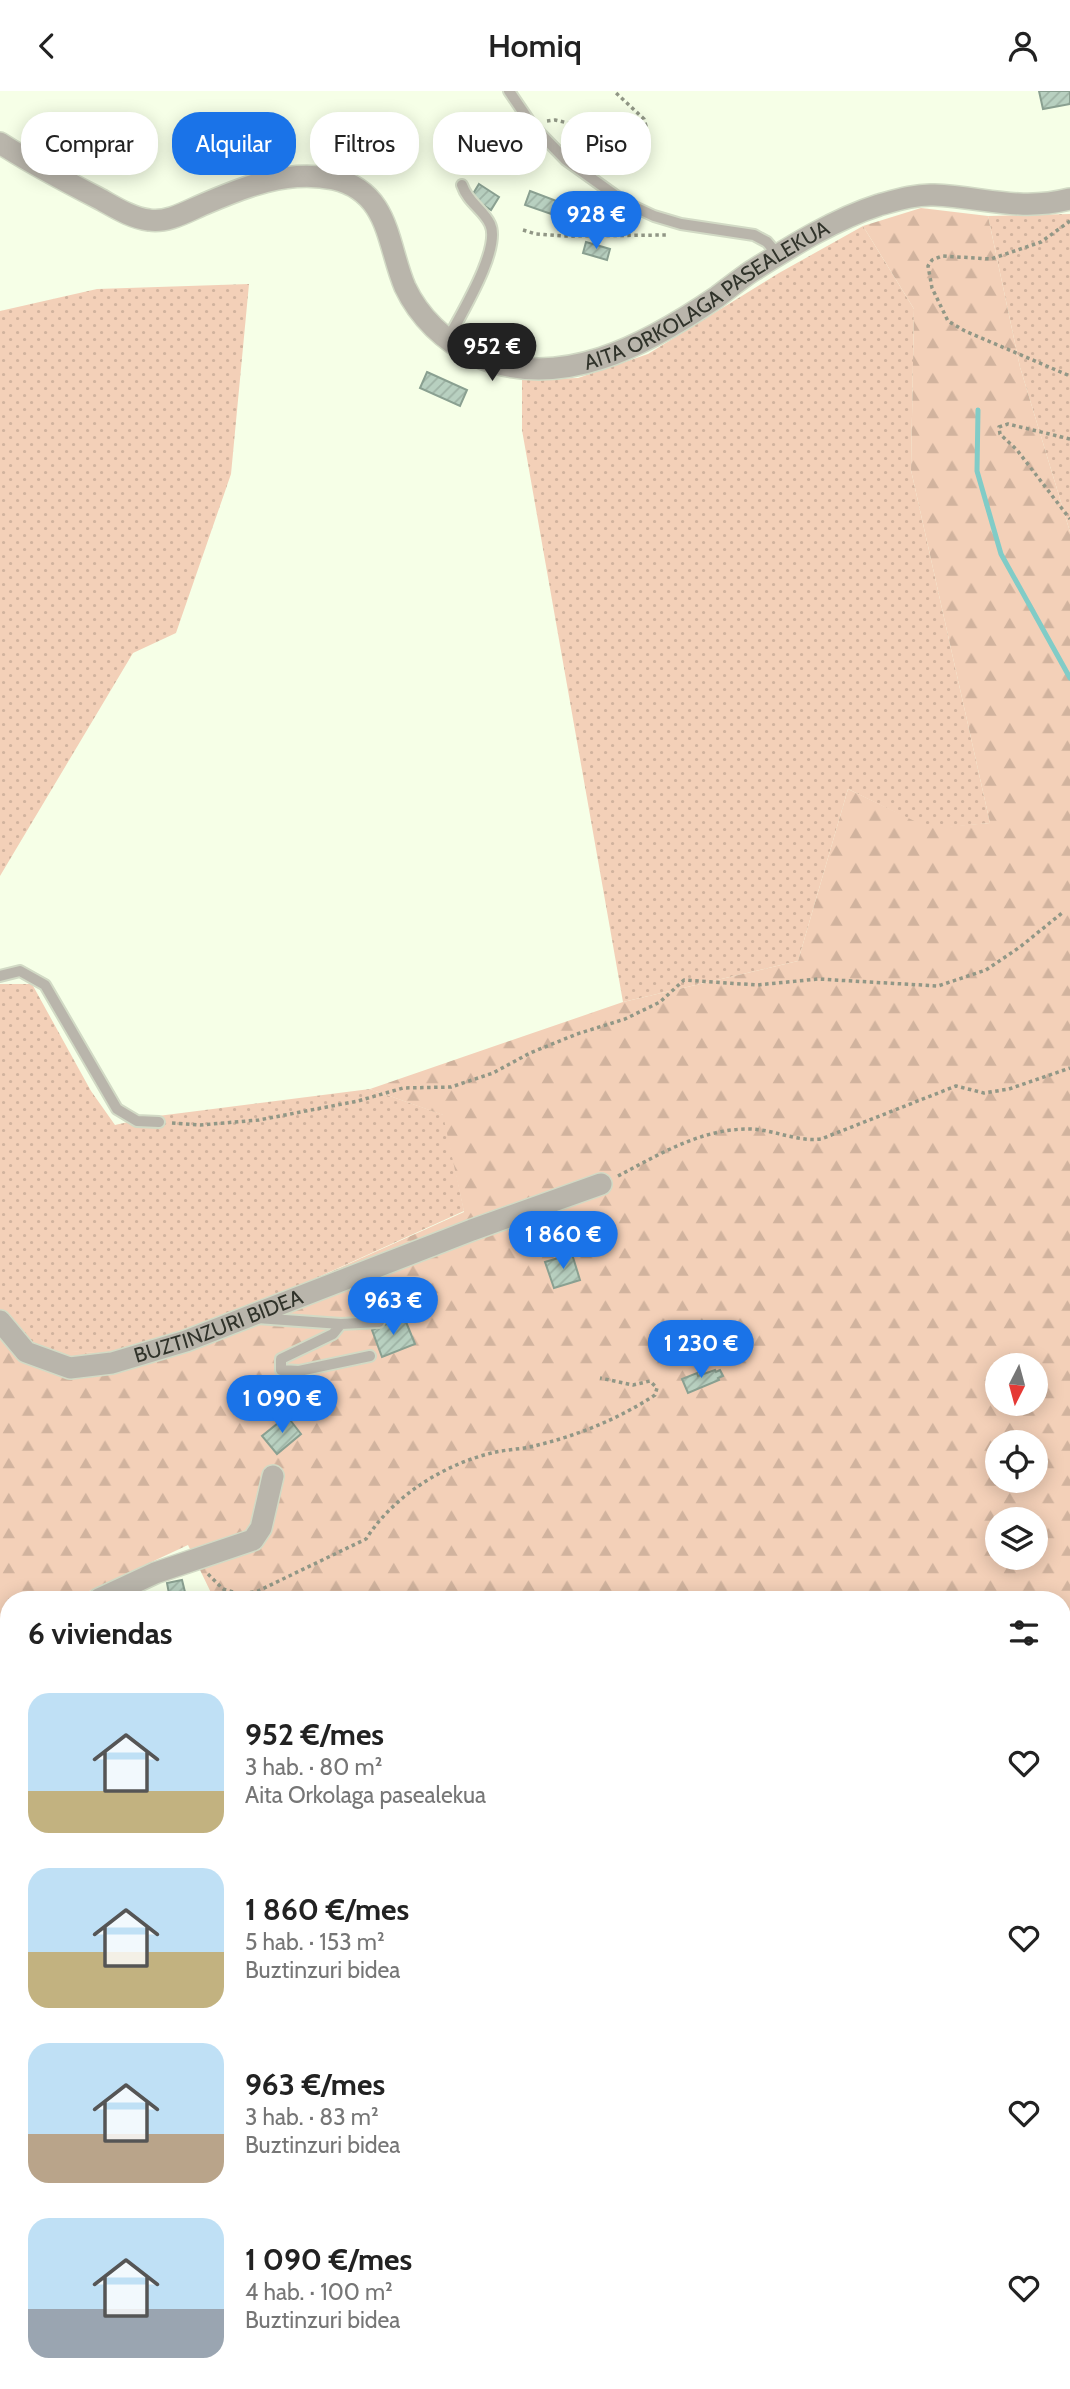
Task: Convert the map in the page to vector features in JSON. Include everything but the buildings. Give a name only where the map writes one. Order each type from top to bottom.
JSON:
[{"type":"street","name":"AITA ORKOLAGA PASEALEKUA","points":[[0,143],[54,175],[146,220],[177,216],[237,190],[270,180],[314,177],[346,182],[357,188],[377,208],[393,241],[399,271],[407,290],[417,307],[447,341],[481,359],[528,369],[565,367],[597,361],[622,352],[715,298],[778,255],[858,213],[917,196],[935,195],[1028,206],[1053,204],[1070,199]]},
{"type":"street","name":"BUZTINZURI BIDEA","points":[[0,1321],[26,1352],[70,1368],[112,1363],[186,1341],[472,1230],[601,1184]]},
{"type":"street","points":[[116,1591],[155,1573],[253,1540],[261,1528],[273,1476]]},
{"type":"lane","points":[[509,91],[523,112]]},
{"type":"lane","points":[[547,140],[566,160],[626,203],[654,216],[703,228],[754,235],[767,242],[778,255]]},
{"type":"lane","points":[[447,341],[486,263],[493,238],[492,226],[466,196],[462,184]]},
{"type":"lane","points":[[0,976],[20,971],[45,985],[117,1109],[137,1121],[159,1122]]},
{"type":"lane","points":[[247,1317],[341,1324],[379,1322]]},
{"type":"lane","points":[[341,1324],[333,1334],[281,1359],[281,1370],[299,1371],[370,1356]]},
{"type":"path","points":[[547,121],[555,120],[612,133],[642,133],[646,127],[644,119],[614,91]]},
{"type":"path","points":[[1070,221],[1041,242],[991,260],[942,255],[932,260],[928,274],[948,321],[965,331],[1070,376]]},
{"type":"path","points":[[523,230],[562,236],[652,236],[703,228]]},
{"type":"path","points":[[1070,439],[1008,424],[999,427],[1000,434],[1017,450],[1070,519]]},
{"type":"path","points":[[159,1122],[200,1125],[258,1120],[358,1101],[403,1088],[451,1087],[493,1073],[530,1053],[577,1034],[625,1019],[660,1002],[684,980],[757,985],[818,979],[938,986],[986,970],[1062,913]]},
{"type":"path","points":[[601,1184],[696,1137],[751,1129],[810,1140],[821,1139],[956,1086],[984,1093],[1009,1089],[1070,1069]]},
{"type":"path","points":[[258,1591],[366,1539],[373,1528],[414,1490],[438,1473],[461,1462],[498,1451],[536,1446],[585,1431],[639,1405],[655,1395],[657,1388],[650,1381],[633,1385],[600,1378]]},
{"type":"path","points":[[195,1560],[213,1581],[230,1591]]},
{"type":"green space","points":[[921,208],[988,216],[1020,367],[1070,532],[1070,1591],[210,1591],[188,1545],[89,1591],[0,1591],[0,1311],[34,1348],[110,1354],[246,1310],[464,1212],[443,1115],[370,1089],[623,1002],[798,961],[848,789],[929,828],[990,823],[911,470],[914,309],[863,226]]},
{"type":"green space","points":[[1070,214],[1070,532],[1020,367],[988,216]]},
{"type":"green space","points":[[863,226],[914,309],[911,470],[990,823],[929,829],[848,789],[798,961],[623,1002],[522,430],[522,380],[578,378],[648,354],[779,273]]},
{"type":"green space","points":[[249,284],[231,474],[176,633],[133,653],[0,876],[0,311],[97,289]]},
{"type":"green space","points":[[0,984],[32,984],[91,1091],[115,1125],[150,1117],[370,1089],[444,1115],[464,1211],[246,1310],[110,1354],[34,1349],[0,1311]]},
{"type":"waterway","points":[[978,410],[977,471],[1001,554],[1070,678]]}]
